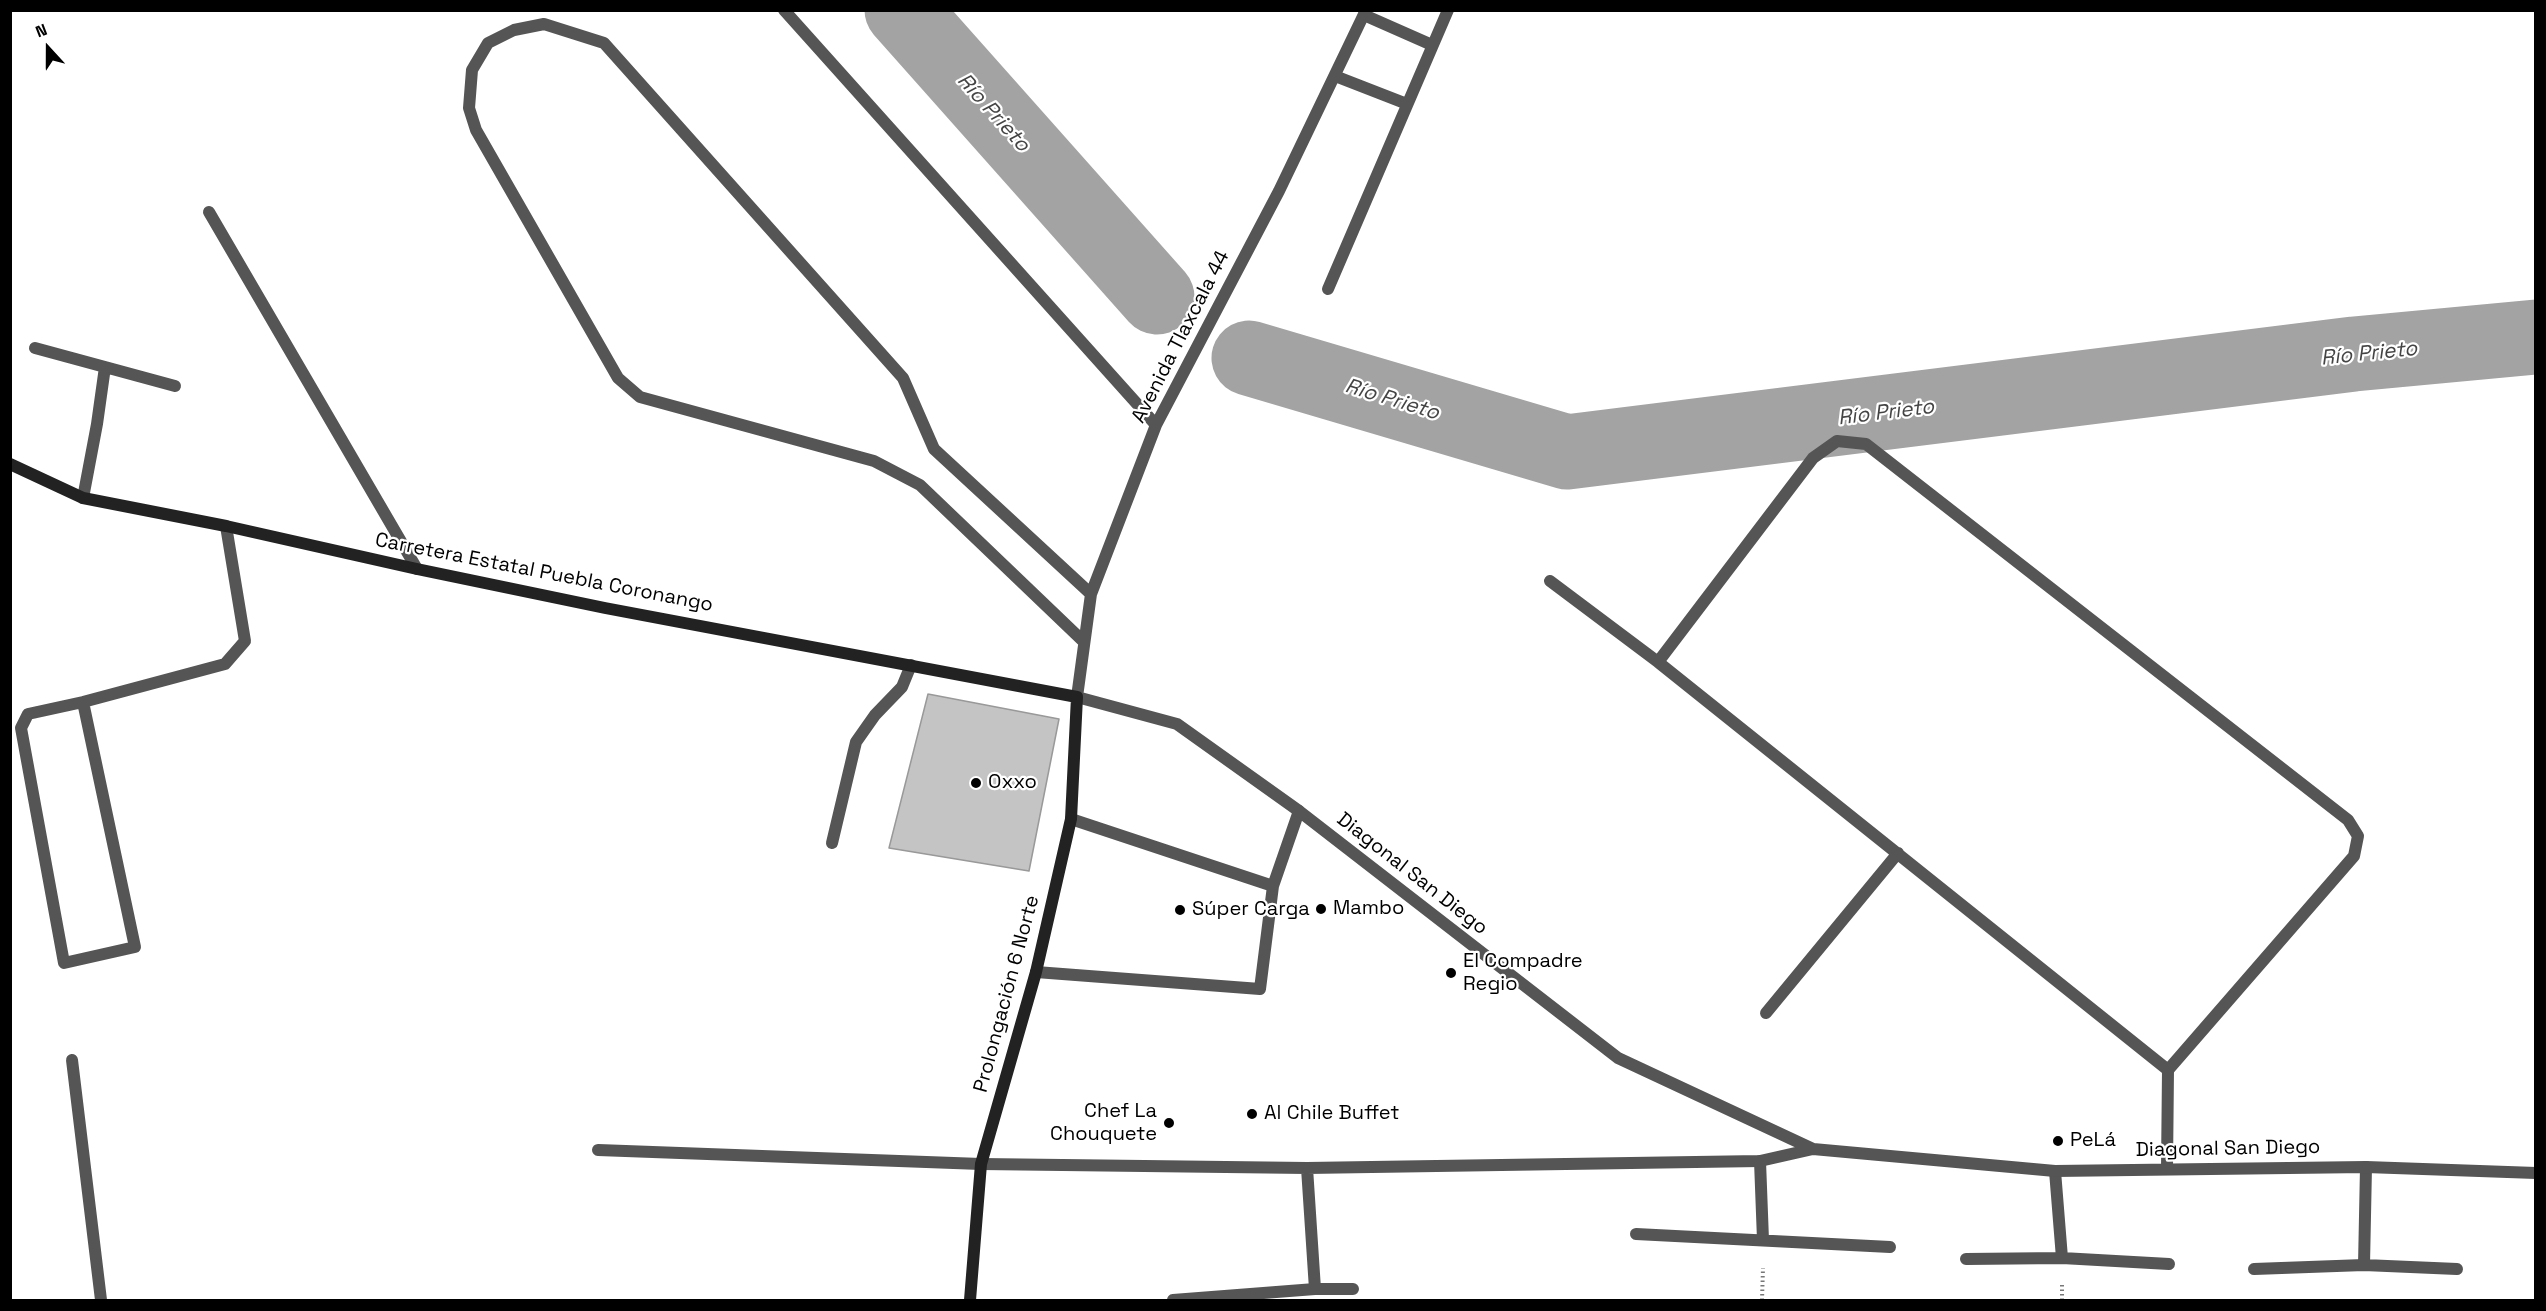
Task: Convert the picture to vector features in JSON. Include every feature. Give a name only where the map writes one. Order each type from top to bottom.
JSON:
[{"type":"main road","name":"Carretera Estatal Puebla Coronango","points":[[10,465],[83,498],[226,525],[417,569],[605,608],[1077,697]]},
{"type":"main road","name":"Prolongación 6 Norte","points":[[969,1300],[981,1164],[1036,972],[1071,819],[1077,697]]},
{"type":"street","points":[[784,10],[1156,425]]},
{"type":"street","points":[[1328,289],[1448,10]]},
{"type":"street","points":[[1365,13],[1432,45]]},
{"type":"street","name":"Avenida Tlaxcala 44","points":[[1077,697],[1091,594],[1156,425],[1279,191],[1365,13]]},
{"type":"street","points":[[1084,642],[920,485],[874,461],[640,397],[618,378],[476,130],[470,108],[472,70],[488,43],[514,30],[544,24],[604,44],[903,378],[934,449],[1091,594]]},
{"type":"street","points":[[1335,76],[1407,104]]},
{"type":"street","points":[[209,212],[417,569]]},
{"type":"street","points":[[34,348],[175,386]]},
{"type":"street","points":[[83,498],[105,367]]},
{"type":"street","points":[[1658,663],[1813,458],[1837,441],[1866,444],[2349,820],[2358,836],[2354,856],[2168,1070],[2167,1168]]},
{"type":"street","points":[[83,702],[135,947],[64,963],[21,728],[28,714],[83,702],[225,664],[245,641],[226,525]]},
{"type":"street","points":[[1550,581],[1658,663],[2168,1070]]},
{"type":"street","points":[[832,843],[856,742],[874,715],[902,687],[911,664]]},
{"type":"street","name":"Diagonal San Diego","points":[[1077,697],[1178,724],[1299,811],[1618,1058],[1813,1149]]},
{"type":"street","points":[[1036,972],[1260,989],[1273,886],[1299,811]]},
{"type":"street","points":[[1071,819],[1273,886]]},
{"type":"street","points":[[1766,1013],[1898,853]]},
{"type":"street","points":[[72,1060],[101,1300]]},
{"type":"street","name":"Diagonal San Diego","points":[[598,1150],[981,1164],[1307,1168],[1760,1161],[1813,1149],[2055,1171],[2366,1167],[2535,1173]]},
{"type":"street","points":[[1760,1161],[1763,1240]]},
{"type":"street","points":[[2364,1265],[2366,1167]]},
{"type":"street","points":[[1307,1168],[1315,1289]]},
{"type":"street","points":[[2055,1171],[2062,1258]]},
{"type":"street","points":[[1636,1234],[1890,1247]]},
{"type":"street","points":[[1966,1259],[2062,1258],[2169,1264]]},
{"type":"street","points":[[2254,1269],[2364,1265],[2457,1269]]},
{"type":"street","points":[[1173,1300],[1300,1295],[1315,1289],[1353,1289]]},
{"type":"building","name":"Oxxo","points":[[928,694],[1059,719],[1029,871],[889,848]]},
{"type":"waterway","name":"Río Prieto","points":[[902,10],[1157,297]]},
{"type":"waterway","name":"Río Prieto","points":[[1249,358],[1567,452],[2354,354],[2536,337]]},
{"type":"place","name":"Oxxo","points":[[976,783]]},
{"type":"place","name":"Mambo","points":[[1321,909]]},
{"type":"place","name":"Súper Carga","points":[[1180,910]]},
{"type":"place","name":"El Compadre Regio","points":[[1451,973]]},
{"type":"place","name":"Al Chile Buffet","points":[[1252,1114]]},
{"type":"place","name":"Chef La Chouquete","points":[[1169,1123]]},
{"type":"place","name":"PeLá","points":[[2058,1141]]}]
